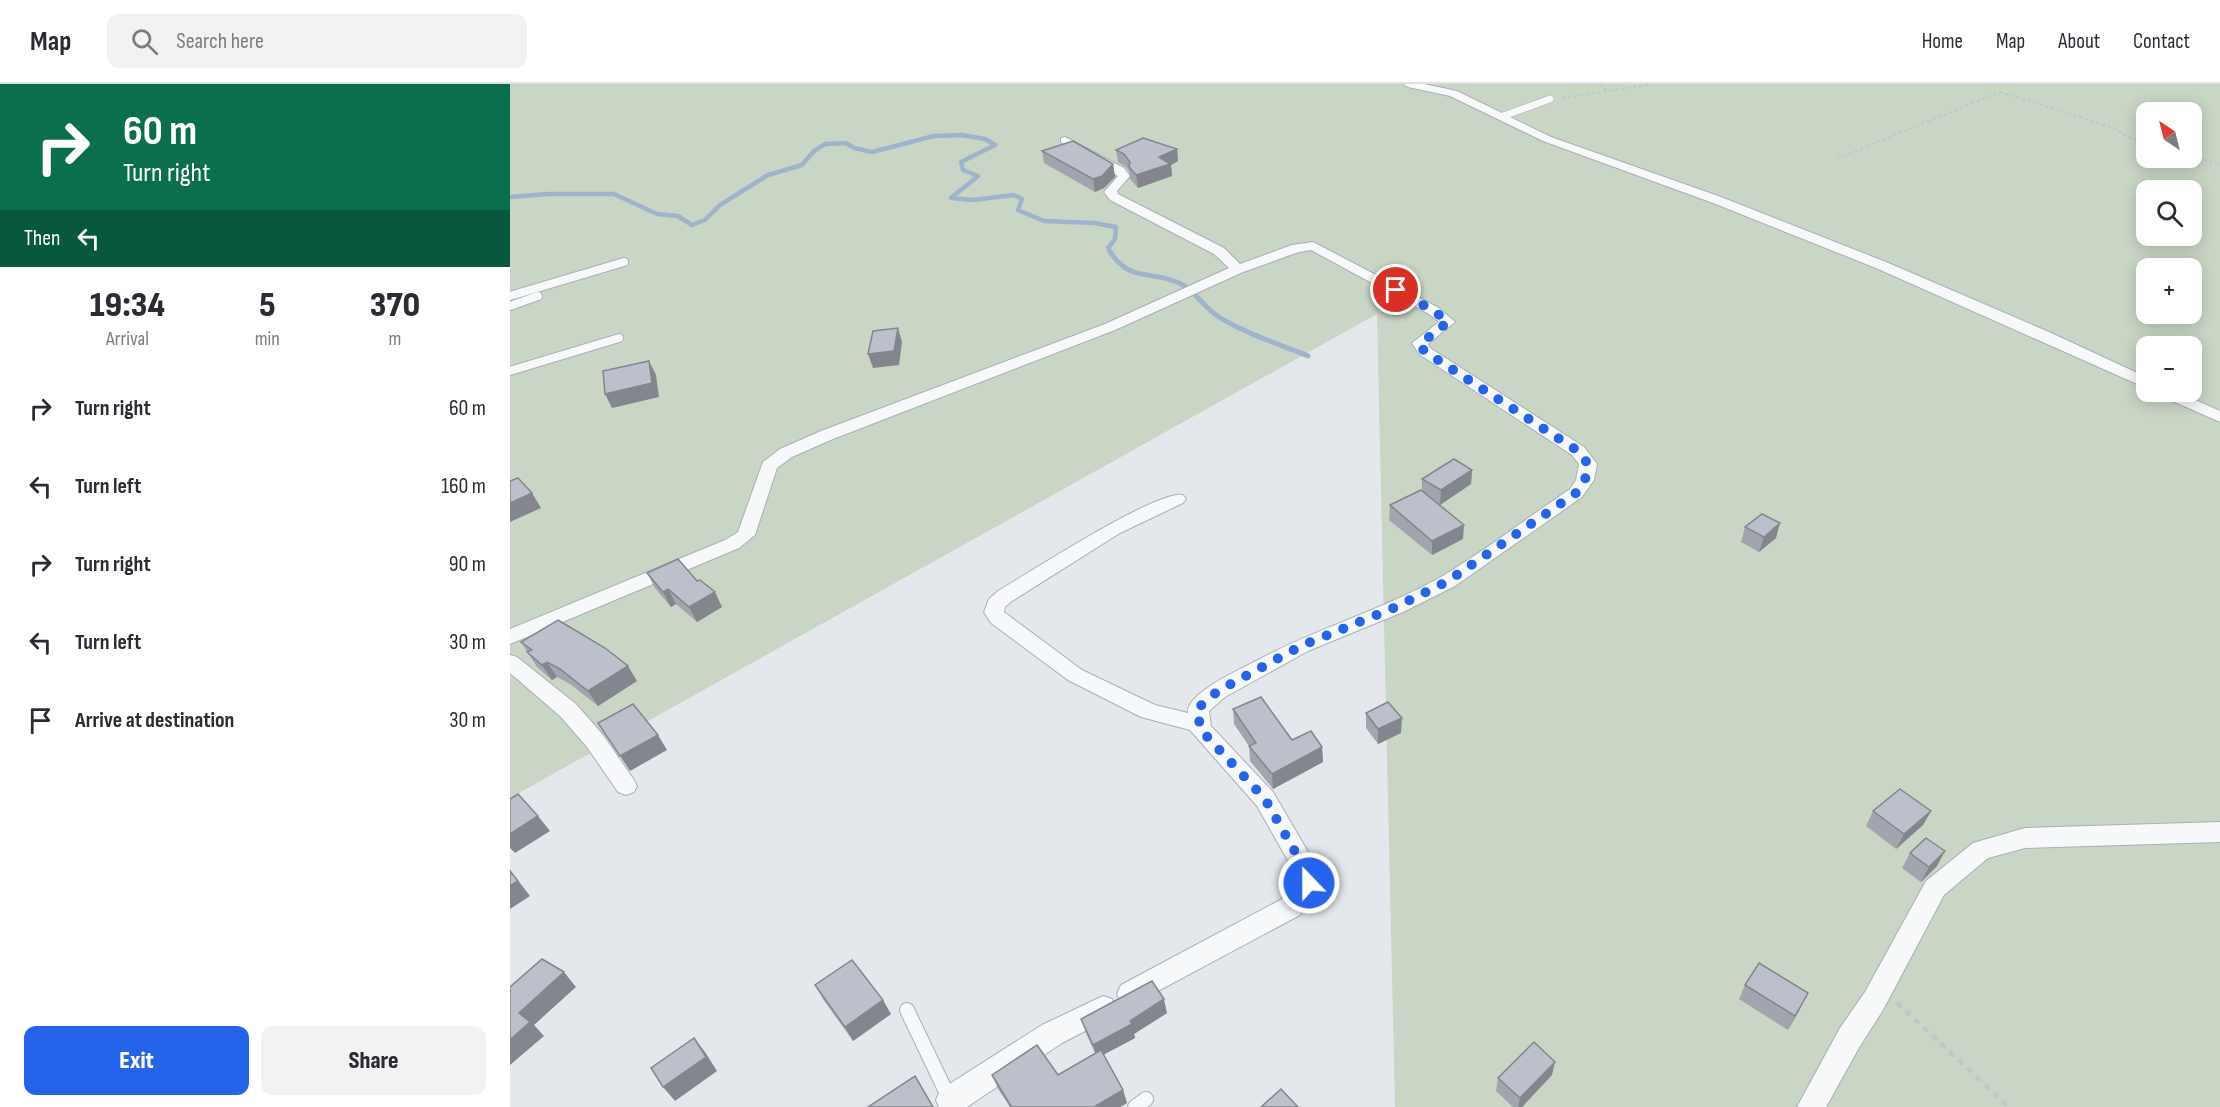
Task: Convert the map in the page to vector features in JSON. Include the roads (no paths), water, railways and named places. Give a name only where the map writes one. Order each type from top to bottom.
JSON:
[{"type":"street","points":[[1408,84],[1443,90],[1503,116],[1547,139],[1718,200],[1881,265],[2044,335],[2136,378]]},
{"type":"street","points":[[1065,140],[1120,171],[1124,176],[1120,183],[1111,189],[1110,192],[1114,197],[1220,250],[1238,269]]},
{"type":"street","points":[[510,637],[732,544],[746,535],[769,466],[786,453],[827,435],[1110,327],[1238,269],[1297,248],[1313,246],[1434,311],[1448,322],[1420,344],[1424,351],[1578,451],[1588,464],[1585,480],[1576,493],[1448,581],[1396,607],[1301,646],[1218,691],[1198,708],[1200,729],[1265,799],[1302,864],[1309,883],[1292,907],[1052,1034],[952,1104]]},
{"type":"street","points":[[2186,402],[2220,417]]},
{"type":"street","points":[[1177,499],[1114,529],[1005,596],[996,604],[994,612],[998,618],[1075,675],[1149,711],[1200,725]]},
{"type":"street","points":[[510,662],[567,710],[595,741],[626,786]]},
{"type":"street","points":[[1811,1107],[1881,988],[1935,888],[1981,850],[2025,838],[2220,832]]},
{"type":"lane","points":[[1503,116],[1550,99]]},
{"type":"lane","points":[[510,296],[624,262]]},
{"type":"lane","points":[[510,306],[538,296]]},
{"type":"lane","points":[[510,371],[619,338]]},
{"type":"lane","points":[[907,1010],[952,1104]]},
{"type":"waterway","points":[[510,197],[548,194],[614,194],[657,214],[678,216],[692,225],[705,220],[720,205],[768,175],[802,165],[814,151],[825,144],[846,143],[854,148],[872,152],[934,136],[962,135],[985,139],[995,145],[961,162],[963,170],[978,176],[951,198],[973,200],[1014,195],[1022,199],[1018,210],[1044,221],[1094,223],[1116,227],[1115,239],[1108,248],[1112,255]]},
{"type":"waterway","points":[[1111,253],[1126,269],[1181,284],[1214,314],[1228,323],[1308,356]]}]
